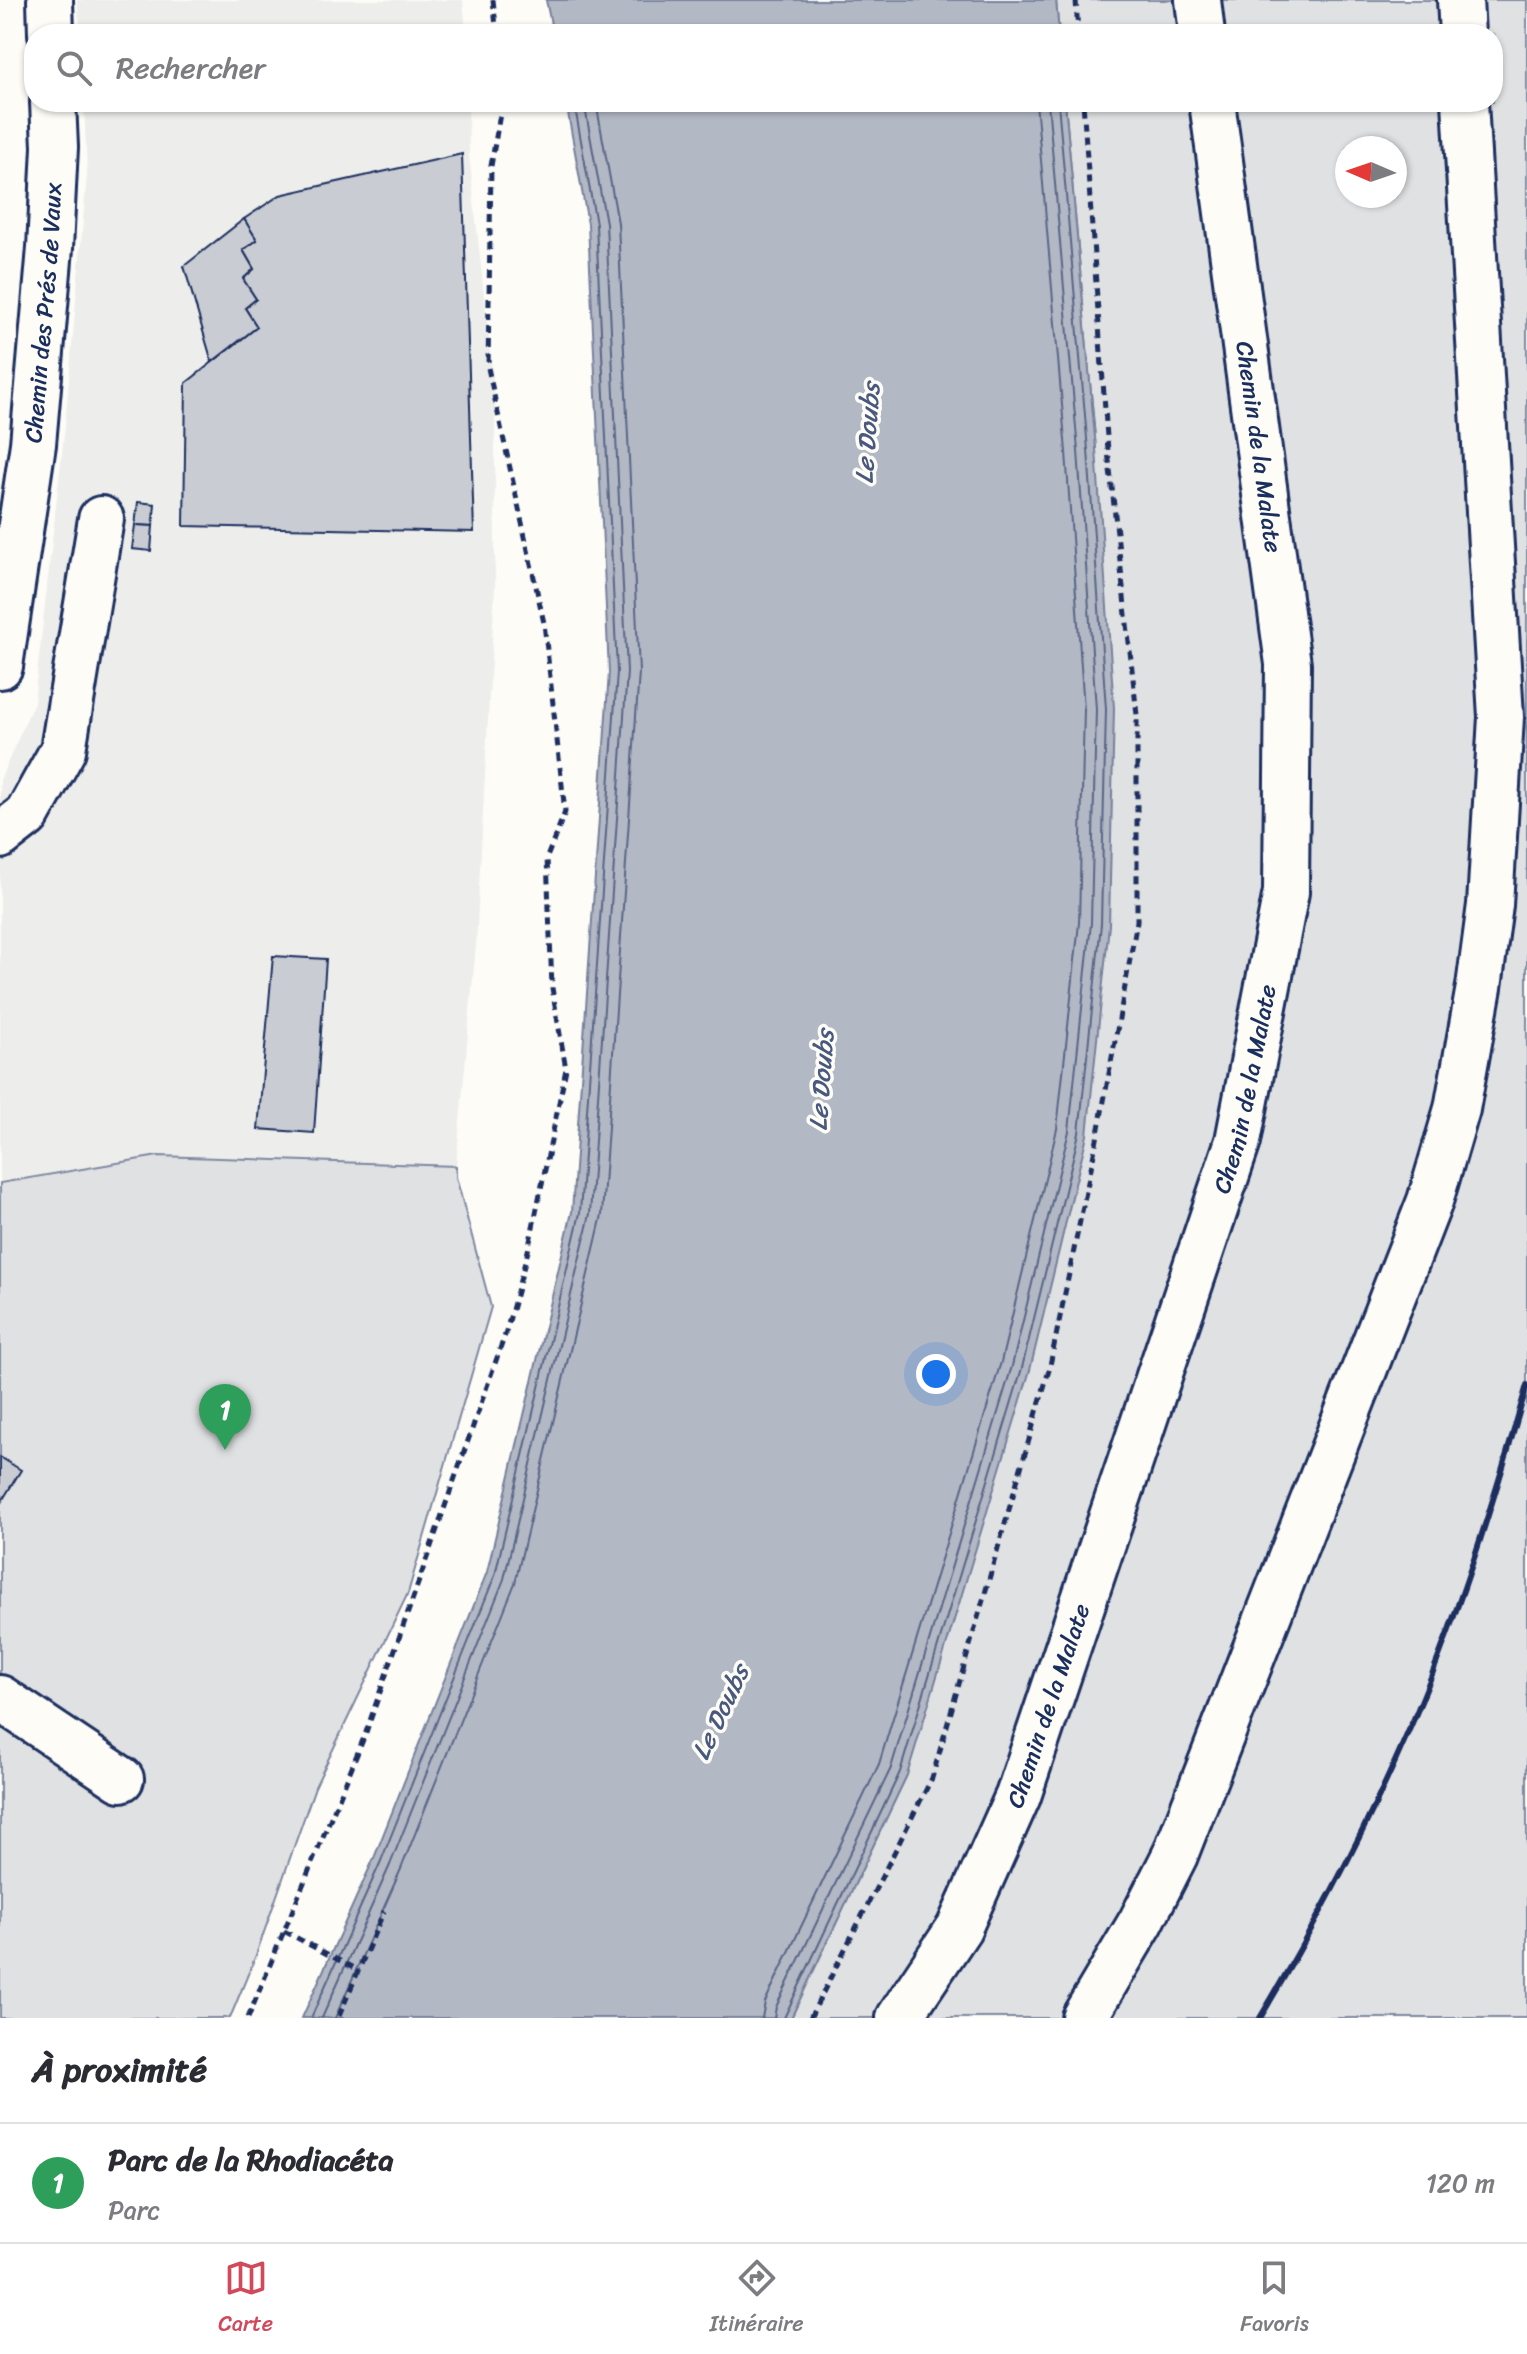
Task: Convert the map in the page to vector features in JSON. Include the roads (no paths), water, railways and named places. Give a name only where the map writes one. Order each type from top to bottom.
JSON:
[{"type":"street","points":[[50,0],[51,24]]},
{"type":"street","points":[[1198,0],[1201,24]]},
{"type":"street","points":[[1460,0],[1461,24]]},
{"type":"street","name":"Chemin des Prés de Vaux","points":[[0,666],[33,444],[50,248],[55,147],[53,112]]},
{"type":"street","name":"Chemin de la Malate","points":[[899,2018],[959,1928],[1018,1796],[1238,1141],[1286,892],[1288,664],[1213,112]]},
{"type":"street","points":[[1084,2018],[1128,1945],[1175,1855],[1430,1201],[1457,1109],[1472,1037],[1490,905],[1501,717],[1466,112]]},
{"type":"street","points":[[0,836],[27,815],[63,750],[101,519]]},
{"type":"street","points":[[0,1698],[121,1779]]},
{"type":"water","points":[[546,0],[1056,0],[1058,24],[551,24]]},
{"type":"water","name":"Le Doubs","points":[[568,112],[1066,112],[1096,449],[1114,708],[1109,925],[1087,1135],[1030,1370],[907,1775],[791,2018],[302,2018],[374,1858],[487,1572],[572,1212],[609,672],[588,224]]},
{"type":"railway","points":[[1260,2018],[1356,1844],[1424,1694],[1472,1563],[1527,1385]]},
{"type":"place","name":"Parc de la Rhodiacéta","points":[[225,1450]]}]
